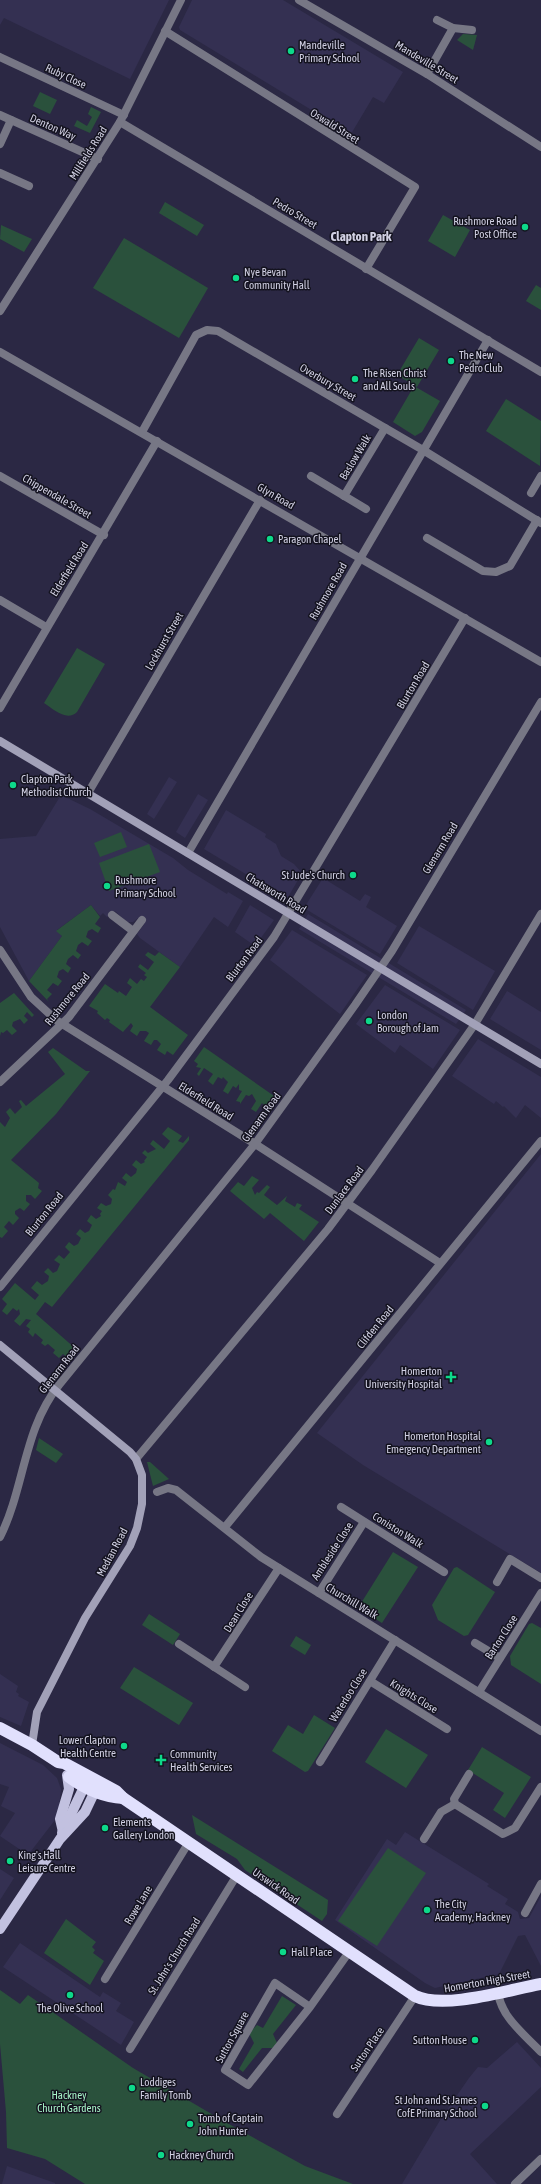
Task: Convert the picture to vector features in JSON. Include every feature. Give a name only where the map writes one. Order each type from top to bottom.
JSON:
[{"type":"highway","points":[[0,1728],[32,1745],[58,1762],[64,1763],[92,1784]]},
{"type":"highway","points":[[58,1762],[60,1768],[68,1776],[92,1784]]},
{"type":"highway","name":"Urswick Road","points":[[92,1784],[111,1797],[123,1798],[415,1996]]},
{"type":"highway","name":"Homerton High Street","points":[[415,1996],[427,2001],[445,2002],[541,1984]]},
{"type":"main road","points":[[62,1835],[60,1819],[69,1789],[68,1776]]},
{"type":"main road","points":[[0,1929],[62,1835],[85,1812],[92,1784]]},
{"type":"street","name":"Millfields Road","points":[[0,311],[98,159],[122,118],[181,0]]},
{"type":"street","name":"Mandeville Street","points":[[299,0],[426,74],[541,147]]},
{"type":"street","points":[[437,20],[453,28],[472,30]]},
{"type":"street","points":[[426,74],[453,28]]},
{"type":"street","name":"Oswald Street","points":[[165,32],[347,147],[415,187],[366,268]]},
{"type":"street","name":"Ruby Close","points":[[0,57],[122,118]]},
{"type":"street","name":"Denton Way","points":[[0,115],[98,159]]},
{"type":"street","name":"Pedro Street","points":[[122,118],[366,268],[541,372]]},
{"type":"street","points":[[0,144],[11,120]]},
{"type":"street","points":[[0,173],[28,186]]},
{"type":"street","name":"Overbury Street","points":[[142,432],[196,335],[207,330],[218,331],[423,450],[539,521]]},
{"type":"street","name":"Rushmore Road","points":[[188,853],[488,340]]},
{"type":"street","name":"Glyn Road","points":[[0,352],[361,557],[541,662]]},
{"type":"street","name":"Baslow Walk","points":[[344,496],[385,428]]},
{"type":"street","name":"Elderfield Road","points":[[0,708],[46,627],[104,534],[157,441]]},
{"type":"street","name":"Chippendale Street","points":[[0,476],[104,534]]},
{"type":"street","name":"Baslow Walk","points":[[311,476],[366,509]]},
{"type":"street","points":[[531,493],[541,476]]},
{"type":"street","name":"Lockhurst Street","points":[[88,793],[260,500]]},
{"type":"street","points":[[427,538],[483,571],[496,572],[510,566],[539,521]]},
{"type":"street","points":[[0,600],[46,627]]},
{"type":"street","name":"Blurton Road","points":[[0,1287],[162,1086],[274,937],[325,855],[465,618]]},
{"type":"street","name":"Glenarm Road","points":[[0,1537],[12,1508],[36,1423],[55,1390],[255,1144],[355,1005],[381,967],[541,702]]},
{"type":"street","name":"Chatsworth Road","points":[[0,741],[381,967],[541,1064]]},
{"type":"street","name":"Dunlace Road","points":[[136,1459],[348,1203],[475,1024],[541,914]]},
{"type":"street","points":[[112,915],[133,931]]},
{"type":"street","name":"Rushmore Road","points":[[0,1082],[64,1024],[142,920]]},
{"type":"street","name":"Elderfield Road","points":[[0,950],[31,997],[64,1024],[348,1203],[440,1263]]},
{"type":"street","name":"Clifden Road","points":[[225,1527],[541,1141]]},
{"type":"street","points":[[0,1345],[136,1459]]},
{"type":"street","name":"Median Road","points":[[32,1745],[37,1712],[85,1618],[130,1546],[137,1528],[142,1504],[142,1475],[136,1459]]},
{"type":"street","name":"Churchill Walk","points":[[157,1492],[168,1488],[176,1490],[225,1527],[261,1557],[541,1731]]},
{"type":"street","name":"Coniston Walk","points":[[341,1507],[444,1572]]},
{"type":"street","name":"Ambleside Close","points":[[319,1593],[364,1522]]},
{"type":"street","points":[[496,1582],[510,1559],[541,1578]]},
{"type":"street","name":"Dean Close","points":[[214,1667],[279,1568]]},
{"type":"street","name":"Barton Close","points":[[479,1692],[541,1593]]},
{"type":"street","name":"Waterloo Close","points":[[320,1762],[395,1640]]},
{"type":"street","points":[[475,1643],[500,1658]]},
{"type":"street","points":[[179,1644],[245,1687]]},
{"type":"street","name":"Knights Close","points":[[370,1681],[446,1729]]},
{"type":"street","points":[[455,1804],[454,1799],[469,1774]]},
{"type":"street","points":[[455,1804],[503,1834],[515,1828],[541,1787]]},
{"type":"street","points":[[424,1839],[441,1812],[455,1804]]},
{"type":"street","name":"Rowe Lane","points":[[105,1979],[189,1842]]},
{"type":"street","name":"St. John's Church Road","points":[[130,2049],[237,1875]]},
{"type":"street","points":[[525,1913],[541,1884]]},
{"type":"street","name":"Sutton Square","points":[[310,2007],[275,1983],[225,2070],[248,2085],[310,2007],[349,1952]]},
{"type":"street","points":[[498,1993],[500,2004],[506,2014],[541,2052]]},
{"type":"street","name":"Sutton Place","points":[[337,2114],[415,1996]]},
{"type":"street","points":[[515,2184],[541,2159]]},
{"type":"shaded area","points":[[0,0],[169,0],[130,79],[4,18],[0,25]]},
{"type":"shaded area","name":"Mandeville Primary School","points":[[192,0],[283,0],[403,72],[384,103],[373,97],[351,134],[180,30],[179,27]]},
{"type":"shaded area","points":[[169,777],[177,782],[154,819],[147,814]]},
{"type":"shaded area","points":[[198,794],[208,800],[185,838],[176,832]]},
{"type":"shaded area","name":"Rushmore Primary School","points":[[61,795],[90,809],[173,858],[188,870],[227,894],[228,892],[243,901],[228,927],[214,917],[180,967],[140,938],[137,934],[145,923],[138,918],[133,922],[127,922],[115,911],[107,917],[103,913],[100,916],[91,905],[57,930],[62,936],[29,981],[0,927],[0,839],[36,836]]},
{"type":"shaded area","points":[[226,810],[266,834],[265,837],[276,844],[281,856],[294,864],[302,873],[287,899],[204,849]]},
{"type":"shaded area","points":[[323,878],[360,901],[365,894],[371,897],[366,907],[397,926],[380,954],[304,908]]},
{"type":"shaded area","points":[[250,905],[274,920],[255,946],[235,932]]},
{"type":"shaded area","points":[[308,914],[466,1010],[456,1024],[299,929]]},
{"type":"shaded area","points":[[419,926],[495,971],[473,1010],[397,963]]},
{"type":"shaded area","points":[[292,930],[367,975],[340,1014],[270,960]]},
{"type":"shaded area","points":[[385,985],[460,1030],[433,1069],[400,1045],[395,1053],[356,1024]]},
{"type":"shaded area","points":[[507,991],[541,1012],[541,1050],[490,1019]]},
{"type":"shaded area","points":[[478,1039],[541,1077],[541,1118],[525,1105],[516,1118],[504,1106],[503,1107],[496,1101],[494,1104],[452,1076]]},
{"type":"shaded area","name":"Homerton University Hospital","points":[[541,1154],[541,1573],[363,1465],[317,1433]]},
{"type":"shaded area","points":[[0,1674],[18,1686],[16,1692],[19,1694],[18,1696],[29,1702],[21,1726],[0,1717]]},
{"type":"shaded area","points":[[0,1743],[43,1765],[57,1778],[61,1789],[59,1807],[55,1820],[28,1855],[0,1836],[15,1813],[1,1806],[9,1787],[0,1784]]},
{"type":"shaded area","name":"The City Academy, Hackney","points":[[405,1832],[489,1884],[487,1886],[508,1899],[505,1904],[518,1912],[520,1919],[529,1918],[541,1896],[541,1966],[525,1935],[518,1936],[499,1974],[435,1988],[425,1983],[335,1920],[387,1839],[396,1845]]},
{"type":"shaded area","points":[[0,1869],[14,1878],[0,1900]]},
{"type":"shaded area","name":"The Olive School","points":[[20,1943],[100,1997],[103,1992],[121,2003],[116,2011],[134,2022],[121,2045],[3,1967]]},
{"type":"shaded area","name":"St John and St James CofE Primary School","points":[[517,2042],[541,2068],[541,2087],[470,2154],[497,2184],[402,2184],[442,2117],[469,2078],[478,2067],[487,2068]]},
{"type":"shaded area","points":[[7,2166],[55,2183],[55,2184],[2,2184]]},
{"type":"green space","points":[[463,34],[477,35],[473,50],[457,40]]},
{"type":"green space","points":[[40,92],[57,100],[50,114],[33,106]]},
{"type":"green space","points":[[91,107],[101,112],[90,133],[74,126],[77,120],[87,126],[92,117],[88,114]]},
{"type":"green space","points":[[165,202],[204,225],[197,236],[159,213]]},
{"type":"green space","points":[[443,215],[470,230],[455,257],[428,241]]},
{"type":"green space","points":[[1,225],[32,239],[24,252],[0,239]]},
{"type":"green space","points":[[124,238],[208,288],[179,338],[93,288]]},
{"type":"green space","points":[[536,285],[541,288],[541,310],[526,301]]},
{"type":"green space","points":[[419,338],[439,350],[417,387],[397,375]]},
{"type":"green space","points":[[414,386],[440,401],[422,432],[415,436],[393,422]]},
{"type":"green space","points":[[506,399],[541,421],[540,466],[486,431]]},
{"type":"green space","points":[[77,648],[105,664],[77,712],[69,716],[60,714],[44,703]]},
{"type":"green space","points":[[121,832],[127,847],[100,857],[94,843]]},
{"type":"green space","points":[[149,844],[160,872],[109,891],[99,863]]},
{"type":"green space","points":[[91,905],[100,917],[95,924],[101,928],[98,933],[92,929],[88,931],[86,937],[92,941],[88,946],[82,942],[78,945],[76,951],[81,955],[78,959],[73,955],[68,959],[66,964],[71,968],[68,973],[63,969],[59,971],[57,977],[62,981],[58,986],[53,983],[47,990],[52,994],[47,999],[49,1002],[29,981],[62,936],[56,931]]},
{"type":"green space","points":[[148,952],[155,956],[159,952],[180,967],[150,1007],[188,1035],[173,1055],[167,1051],[165,1055],[157,1050],[161,1044],[157,1040],[154,1040],[151,1045],[144,1041],[149,1033],[146,1031],[140,1031],[137,1036],[130,1031],[133,1026],[131,1023],[123,1032],[109,1022],[110,1020],[107,1018],[105,1020],[97,1013],[98,1011],[89,1006],[105,984],[118,993],[119,991],[126,996],[132,987],[127,983],[130,978],[137,984],[141,979],[144,981],[147,977],[144,975],[146,973],[138,967],[140,964],[148,970],[154,962],[145,955]]},
{"type":"green space","points":[[14,993],[34,1015],[32,1017],[27,1012],[24,1016],[28,1020],[24,1024],[20,1019],[13,1022],[12,1026],[17,1031],[12,1035],[7,1030],[3,1033],[1,1032],[0,1036],[0,1003]]},
{"type":"green space","points":[[204,1047],[277,1098],[264,1115],[262,1114],[267,1108],[262,1103],[256,1112],[251,1109],[256,1101],[252,1094],[249,1096],[246,1095],[240,1104],[240,1102],[236,1101],[242,1091],[239,1090],[239,1084],[236,1088],[233,1086],[228,1094],[223,1091],[228,1082],[223,1077],[222,1079],[218,1077],[213,1085],[208,1081],[213,1074],[204,1068],[199,1076],[197,1074],[201,1068],[196,1067],[198,1064],[194,1061]]},
{"type":"green space","points":[[53,1048],[86,1071],[90,1071],[56,1114],[11,1160],[39,1183],[38,1188],[42,1191],[35,1199],[31,1195],[26,1195],[26,1201],[30,1204],[24,1211],[20,1208],[15,1211],[15,1214],[19,1218],[13,1225],[9,1221],[4,1227],[8,1231],[2,1238],[0,1237],[0,1122],[5,1127],[10,1118],[6,1112],[10,1108],[15,1114],[22,1107],[19,1101],[21,1100],[26,1106],[65,1074],[48,1052]]},
{"type":"green space","points":[[168,1127],[182,1136],[178,1141],[183,1143],[189,1136],[189,1140],[52,1307],[45,1302],[36,1314],[76,1349],[65,1362],[63,1361],[67,1357],[63,1354],[59,1358],[53,1353],[55,1350],[48,1344],[45,1346],[41,1343],[43,1340],[35,1333],[33,1337],[28,1332],[30,1329],[26,1326],[31,1320],[26,1319],[20,1326],[14,1321],[20,1314],[19,1309],[17,1311],[13,1308],[7,1315],[2,1311],[7,1304],[2,1299],[15,1283],[35,1300],[39,1295],[31,1288],[37,1281],[42,1285],[48,1281],[49,1276],[44,1272],[48,1268],[53,1273],[57,1271],[60,1264],[54,1260],[59,1255],[64,1259],[70,1252],[65,1247],[69,1242],[74,1246],[78,1244],[81,1238],[76,1234],[80,1229],[85,1233],[89,1231],[92,1225],[87,1221],[91,1215],[96,1219],[101,1216],[100,1214],[102,1211],[97,1208],[101,1203],[106,1206],[111,1204],[112,1199],[108,1195],[113,1189],[115,1190],[118,1182],[125,1186],[127,1182],[122,1178],[126,1173],[131,1177],[136,1173],[137,1169],[132,1165],[136,1160],[141,1164],[145,1162],[144,1161],[147,1157],[142,1153],[145,1150],[148,1153],[156,1149],[150,1144],[153,1140],[164,1149],[170,1141],[162,1134]]},
{"type":"green space","points":[[252,1176],[259,1180],[252,1188],[255,1195],[267,1185],[270,1187],[264,1195],[277,1205],[287,1196],[285,1201],[295,1207],[297,1203],[302,1205],[299,1209],[319,1222],[304,1241],[270,1213],[264,1219],[230,1191],[238,1182],[244,1186]]},
{"type":"green space","points":[[39,1438],[63,1454],[56,1463],[36,1450]]},
{"type":"green space","points":[[147,1462],[150,1462],[169,1479],[153,1486]]},
{"type":"green space","points":[[393,1552],[418,1567],[382,1623],[358,1608]]},
{"type":"green space","points":[[457,1567],[495,1592],[468,1635],[464,1636],[438,1620],[432,1605],[454,1568]]},
{"type":"green space","points":[[149,1614],[180,1634],[173,1645],[142,1625]]},
{"type":"green space","points":[[532,1623],[541,1628],[541,1684],[511,1665],[510,1656],[529,1624]]},
{"type":"green space","points":[[296,1636],[311,1645],[305,1655],[290,1646]]},
{"type":"green space","points":[[134,1667],[193,1703],[179,1725],[120,1688]]},
{"type":"green space","points":[[314,1715],[335,1728],[308,1771],[305,1772],[272,1751],[288,1725],[303,1734]]},
{"type":"green space","points":[[386,1729],[428,1755],[406,1788],[365,1762]]},
{"type":"green space","points":[[482,1747],[531,1777],[505,1818],[493,1810],[504,1793],[468,1770]]},
{"type":"green space","points":[[192,1815],[328,1900],[327,1914],[322,1921],[245,1870],[237,1859],[196,1834]]},
{"type":"green space","points":[[388,1848],[426,1873],[377,1946],[338,1921]]},
{"type":"green space","points":[[66,1919],[96,1942],[92,1947],[95,1950],[93,1953],[104,1961],[90,1985],[44,1953]]},
{"type":"green space","name":"Hackney Church Gardens","points":[[0,1990],[20,2004],[28,1995],[133,2068],[227,2123],[305,2166],[353,2184],[85,2184],[45,2159],[7,2148],[6,2112],[0,2044]]},
{"type":"green space","points":[[282,1996],[296,2005],[273,2034],[277,2043],[273,2048],[262,2048],[243,2072],[239,2069],[254,2043],[249,2033],[257,2025],[263,2028]]},
{"type":"place","name":"Mandeville Primary School","points":[[291,51]]},
{"type":"place","name":"Rushmore Road Post Office","points":[[525,227]]},
{"type":"place","name":"Nye Bevan Community Hall","points":[[236,278]]},
{"type":"place","name":"The New Pedro Club","points":[[451,361]]},
{"type":"place","name":"The Risen Christ and All Souls","points":[[355,379]]},
{"type":"place","name":"Paragon Chapel","points":[[270,539]]},
{"type":"place","name":"Clapton Park Methodist Church","points":[[13,785]]},
{"type":"place","name":"St Jude's Church","points":[[353,875]]},
{"type":"place","name":"Rushmore Primary School","points":[[107,886]]},
{"type":"place","name":"London Borough of Jam","points":[[369,1021]]},
{"type":"place","name":"Homerton University Hospital","points":[[451,1377]]},
{"type":"place","name":"Homerton Hospital Emergency Department","points":[[489,1442]]},
{"type":"place","name":"Lower Clapton Health Centre","points":[[124,1746]]},
{"type":"place","name":"Community Health Services","points":[[161,1760]]},
{"type":"place","name":"Elements Gallery London","points":[[105,1828]]},
{"type":"place","name":"King's Hall Leisure Centre","points":[[10,1861]]},
{"type":"place","name":"The City Academy, Hackney","points":[[427,1910]]},
{"type":"place","name":"Hall Place","points":[[283,1952]]},
{"type":"place","name":"The Olive School","points":[[70,1995]]},
{"type":"place","name":"Sutton House","points":[[475,2040]]},
{"type":"place","name":"Loddiges Family Tomb","points":[[132,2088]]},
{"type":"place","name":"St John and St James CofE Primary School","points":[[485,2106]]},
{"type":"place","name":"Tomb of Captain John Hunter","points":[[190,2124]]},
{"type":"place","name":"Hackney Church","points":[[161,2155]]},
{"type":"district","name":"Clapton Park","points":[[361,236]]}]
